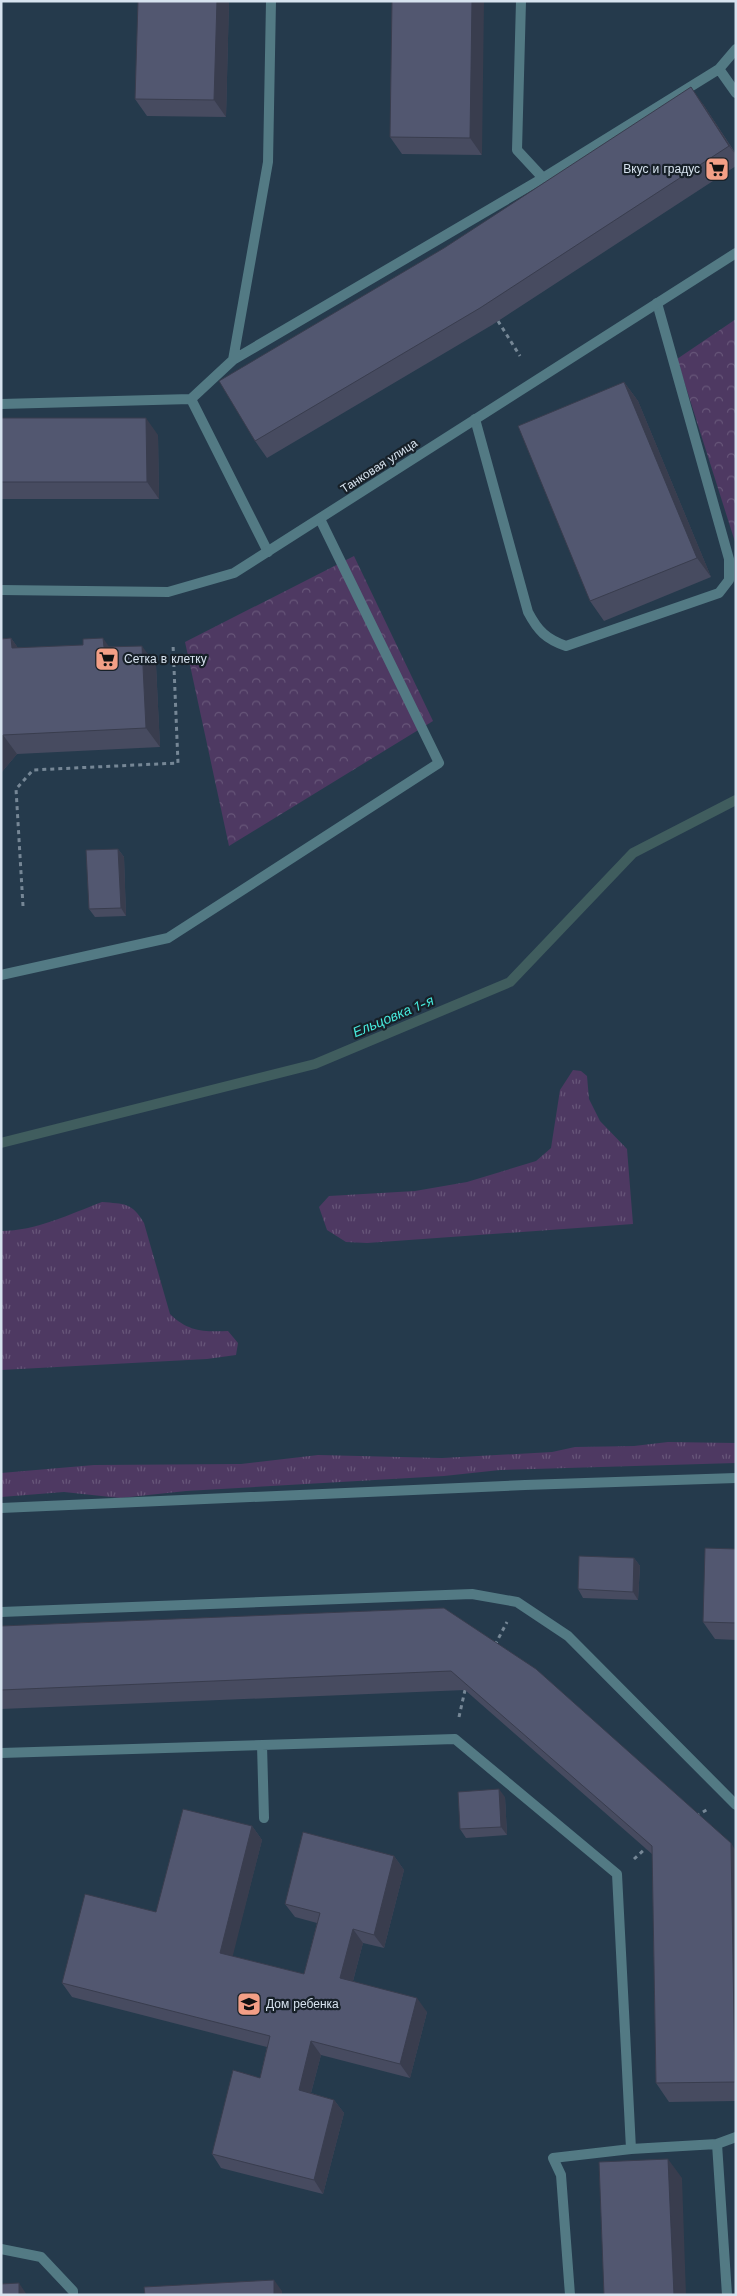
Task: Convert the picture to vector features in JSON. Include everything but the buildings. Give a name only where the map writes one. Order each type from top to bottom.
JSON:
[{"type":"street","points":[[233,360],[268,162],[271,1]]},
{"type":"street","points":[[521,1],[516,150],[543,178]]},
{"type":"street","points":[[1,404],[191,399],[233,360],[543,178],[719,69],[736,49]]},
{"type":"street","points":[[719,69],[736,93]]},
{"type":"street","name":"Танковая улица","points":[[1,590],[168,592],[234,573],[736,253]]},
{"type":"street","points":[[476,419],[528,612],[536,626],[550,641],[566,646],[719,593],[729,580],[729,559],[657,303]]},
{"type":"street","points":[[191,399],[268,552]]},
{"type":"street","points":[[1,975],[168,938],[439,763],[320,519]]},
{"type":"street","points":[[1,1508],[516,1485],[736,1478]]},
{"type":"street","points":[[1,1612],[472,1594],[517,1602],[568,1636],[736,1805]]},
{"type":"street","points":[[1,1753],[455,1739],[617,1874],[630,2149]]},
{"type":"street","points":[[262,1745],[264,1818]]},
{"type":"street","points":[[570,2295],[561,2175],[553,2158],[630,2149],[718,2144],[736,2137]]},
{"type":"street","points":[[718,2144],[727,2295]]},
{"type":"street","points":[[1,2249],[41,2257],[73,2291],[73,2295]]},
{"type":"path","points":[[498,320],[520,356]]},
{"type":"path","points":[[23,906],[16,789],[33,770],[178,763],[173,644]]},
{"type":"path","points":[[492,1650],[517,1602]]},
{"type":"green space","points":[[736,319],[736,545],[677,359]]},
{"type":"green space","points":[[354,556],[433,721],[229,846],[185,642]]},
{"type":"green space","points":[[573,1070],[581,1071],[587,1076],[589,1099],[600,1121],[627,1149],[633,1224],[367,1243],[346,1242],[327,1230],[319,1207],[329,1196],[415,1191],[467,1182],[536,1161],[551,1148],[560,1090]]},
{"type":"green space","points":[[102,1202],[127,1205],[140,1216],[144,1223],[170,1314],[190,1328],[228,1331],[238,1343],[236,1355],[207,1359],[1,1370],[1,1231],[40,1225]]},
{"type":"green space","points":[[668,1442],[736,1443],[736,1463],[500,1470],[444,1476],[186,1491],[120,1498],[64,1492],[1,1497],[1,1473],[94,1465],[241,1464],[318,1455],[442,1458],[552,1452],[575,1447],[634,1446]]},
{"type":"waterway","name":"Ельцовка 1-я","points":[[1,1143],[315,1064],[510,982],[633,853],[736,800]]},
{"type":"place","name":"Вкус и градус","points":[[717,169]]},
{"type":"place","name":"Сетка в клетку","points":[[107,659]]},
{"type":"place","name":"Дом ребенка","points":[[249,2004]]}]
